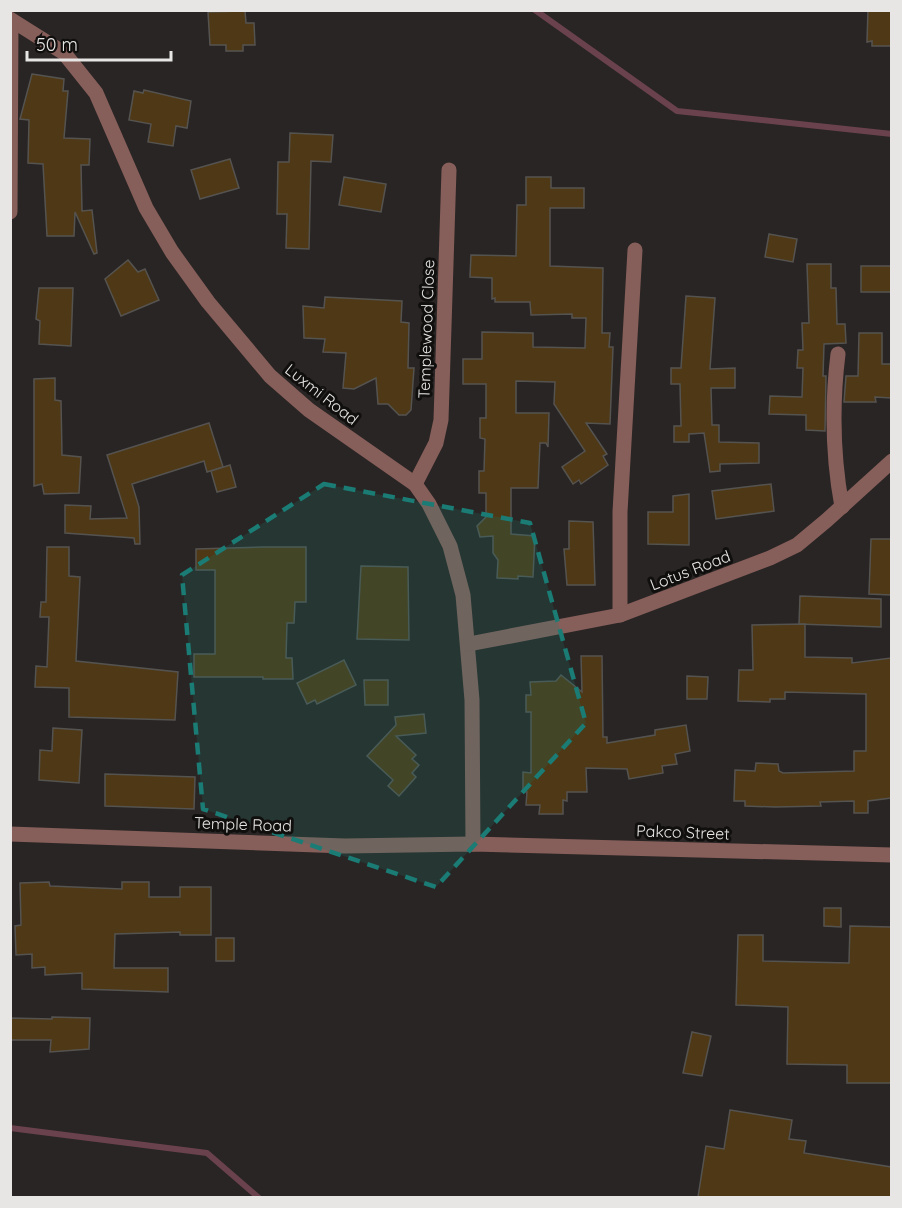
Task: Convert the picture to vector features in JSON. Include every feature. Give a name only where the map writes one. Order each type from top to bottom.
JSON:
[{"type":"street","points":[[10,212],[11,19]]},
{"type":"street","name":"Luxmi Road","points":[[11,19],[64,53],[96,93],[132,180],[167,243],[208,302],[270,376],[309,410],[415,484],[429,504],[450,546],[463,595],[469,644],[473,844]]},
{"type":"street","name":"Templewood Close","points":[[415,484],[436,443],[441,420],[449,170]]},
{"type":"street","points":[[620,615],[620,512],[635,250]]},
{"type":"street","points":[[838,354],[836,448],[842,507]]},
{"type":"street","name":"Lotus Road","points":[[469,644],[620,615],[770,558],[797,545],[891,461]]},
{"type":"street","name":"Temple Road","points":[[10,834],[345,846],[473,844]]},
{"type":"street","name":"Pakco Street","points":[[473,844],[891,855]]},
{"type":"highlighted area","points":[[324,484],[530,523],[586,723],[436,887],[203,809],[182,575]]},
{"type":"building","points":[[868,10],[891,10],[891,46],[872,46],[872,41],[867,42]]},
{"type":"building","points":[[245,11],[246,23],[254,23],[255,45],[243,45],[243,51],[226,51],[226,45],[210,45],[208,12]]},
{"type":"building","points":[[32,74],[64,79],[63,91],[68,91],[64,138],[90,139],[89,165],[81,165],[82,211],[92,210],[97,253],[94,254],[75,212],[74,236],[47,236],[43,164],[28,163],[29,120],[20,119]]},
{"type":"building","points":[[144,90],[191,101],[187,128],[176,126],[173,146],[148,142],[151,124],[129,120],[134,91],[143,93]]},
{"type":"building","points":[[290,133],[333,135],[331,162],[311,161],[309,249],[286,248],[287,214],[277,214],[278,162],[289,162]]},
{"type":"building","points":[[230,159],[239,188],[200,199],[191,170]]},
{"type":"building","points":[[344,177],[386,184],[381,212],[339,205]]},
{"type":"building","points":[[526,177],[551,177],[551,188],[584,188],[584,208],[550,208],[550,266],[603,268],[602,333],[610,333],[609,347],[613,347],[610,424],[586,423],[607,454],[603,456],[608,465],[581,484],[579,480],[573,484],[562,467],[585,451],[554,404],[555,382],[516,381],[516,413],[549,413],[548,447],[546,443],[540,443],[538,488],[511,488],[511,534],[535,536],[533,577],[518,576],[518,579],[497,578],[498,560],[493,553],[493,536],[480,537],[477,526],[486,517],[486,493],[479,493],[479,471],[484,471],[485,439],[480,438],[480,418],[486,418],[486,384],[463,384],[463,359],[482,359],[482,332],[533,333],[533,347],[585,348],[586,318],[572,318],[572,314],[531,315],[530,302],[495,302],[495,298],[492,299],[492,278],[470,277],[471,255],[516,256],[517,205],[526,205]]},
{"type":"building","points":[[769,234],[797,239],[793,262],[765,257]]},
{"type":"building","points":[[128,260],[138,272],[145,269],[159,300],[121,316],[105,279]]},
{"type":"building","points":[[807,264],[831,264],[831,288],[836,288],[837,324],[845,324],[846,343],[824,344],[825,431],[806,430],[806,415],[769,414],[770,396],[802,397],[803,368],[797,368],[798,350],[803,350],[802,323],[809,323]]},
{"type":"building","points":[[861,266],[891,266],[891,292],[861,292]]},
{"type":"building","points":[[39,288],[73,288],[71,346],[39,344],[40,321],[36,319]]},
{"type":"building","points":[[686,296],[715,298],[710,369],[735,368],[735,388],[711,388],[712,425],[719,425],[719,442],[759,443],[759,463],[720,464],[720,471],[710,472],[704,433],[689,434],[689,442],[674,442],[674,426],[681,426],[680,384],[671,384],[671,368],[681,368]]},
{"type":"building","points":[[325,297],[402,301],[401,322],[409,323],[408,368],[414,368],[411,410],[406,415],[399,415],[388,404],[378,404],[376,378],[354,389],[343,388],[346,353],[323,352],[325,339],[304,338],[303,306],[324,308]]},
{"type":"building","points":[[859,333],[882,333],[882,364],[891,364],[891,398],[875,397],[876,402],[844,402],[846,376],[858,376]]},
{"type":"building","points":[[55,378],[55,400],[61,401],[62,455],[81,457],[79,493],[44,494],[42,484],[34,486],[34,379]]},
{"type":"building","points":[[209,423],[223,467],[207,472],[204,461],[132,484],[139,507],[140,544],[135,544],[134,538],[65,533],[65,505],[91,506],[90,519],[127,518],[107,455]]},
{"type":"building","points":[[230,465],[236,487],[217,492],[211,471]]},
{"type":"building","points":[[771,484],[774,511],[716,519],[712,491]]},
{"type":"building","points":[[689,494],[689,545],[648,544],[648,512],[673,512],[673,496]]},
{"type":"building","points":[[569,521],[593,522],[595,585],[567,585],[564,549],[569,549]]},
{"type":"building","points":[[871,539],[891,539],[891,595],[869,594]]},
{"type":"building","points":[[47,547],[69,547],[69,576],[80,577],[76,661],[178,672],[175,720],[69,717],[69,688],[35,687],[36,666],[47,667],[49,617],[40,617],[41,602],[46,602]]},
{"type":"building","points":[[306,547],[306,602],[295,602],[294,623],[287,623],[286,658],[292,658],[293,679],[194,677],[194,654],[215,654],[215,570],[196,570],[196,549]]},
{"type":"building","points":[[361,566],[408,567],[409,640],[357,639]]},
{"type":"building","points":[[800,596],[881,599],[881,627],[799,624]]},
{"type":"building","points":[[805,624],[805,657],[852,658],[852,663],[891,658],[891,798],[868,801],[868,813],[854,813],[854,801],[820,802],[821,806],[775,807],[745,806],[745,801],[734,801],[735,770],[755,771],[756,763],[778,764],[779,771],[783,773],[854,771],[854,751],[866,751],[866,694],[785,692],[785,699],[770,699],[770,702],[738,701],[739,670],[753,670],[752,625]]},
{"type":"building","points":[[581,656],[602,656],[603,737],[607,737],[607,743],[655,735],[655,730],[686,725],[690,751],[675,754],[677,764],[662,766],[663,773],[629,779],[627,769],[586,768],[587,792],[567,792],[567,801],[563,800],[563,814],[539,814],[540,805],[526,805],[527,792],[523,792],[523,772],[531,773],[531,712],[526,712],[526,695],[531,695],[530,682],[556,681],[561,675],[582,692]]},
{"type":"building","points":[[344,660],[356,685],[317,704],[315,700],[307,704],[297,683]]},
{"type":"building","points":[[687,676],[708,677],[707,699],[687,699]]},
{"type":"building","points":[[364,680],[388,680],[388,705],[365,705]]},
{"type":"building","points":[[424,714],[426,733],[396,736],[416,755],[412,759],[419,765],[412,773],[416,777],[399,796],[388,786],[393,780],[367,756],[396,725],[395,717]]},
{"type":"building","points":[[53,728],[82,730],[79,783],[39,780],[40,750],[52,751]]},
{"type":"building","points":[[105,774],[195,777],[194,809],[105,806]]},
{"type":"building","points":[[49,882],[50,886],[122,889],[122,882],[149,882],[149,897],[180,897],[180,887],[211,887],[211,935],[180,935],[180,932],[115,934],[114,968],[168,968],[168,992],[82,989],[82,973],[45,975],[45,967],[32,968],[32,954],[16,955],[15,926],[21,925],[20,883]]},
{"type":"building","points":[[824,908],[841,908],[841,927],[824,926]]},
{"type":"building","points":[[850,926],[891,927],[891,1083],[847,1083],[847,1065],[787,1064],[788,1007],[736,1005],[738,935],[763,935],[763,961],[849,963]]},
{"type":"building","points":[[216,938],[234,938],[234,961],[216,961]]},
{"type":"building","points":[[52,1017],[90,1018],[89,1049],[50,1052],[51,1040],[10,1040],[10,1018],[52,1019]]},
{"type":"building","points":[[692,1032],[711,1036],[702,1076],[683,1073]]},
{"type":"building","points":[[730,1110],[792,1120],[789,1139],[806,1141],[804,1153],[891,1167],[891,1197],[698,1197],[706,1146],[724,1149]]},
{"type":"waterway","points":[[535,10],[677,111],[892,134]]},
{"type":"waterway","points":[[10,1128],[207,1153],[259,1198]]}]
